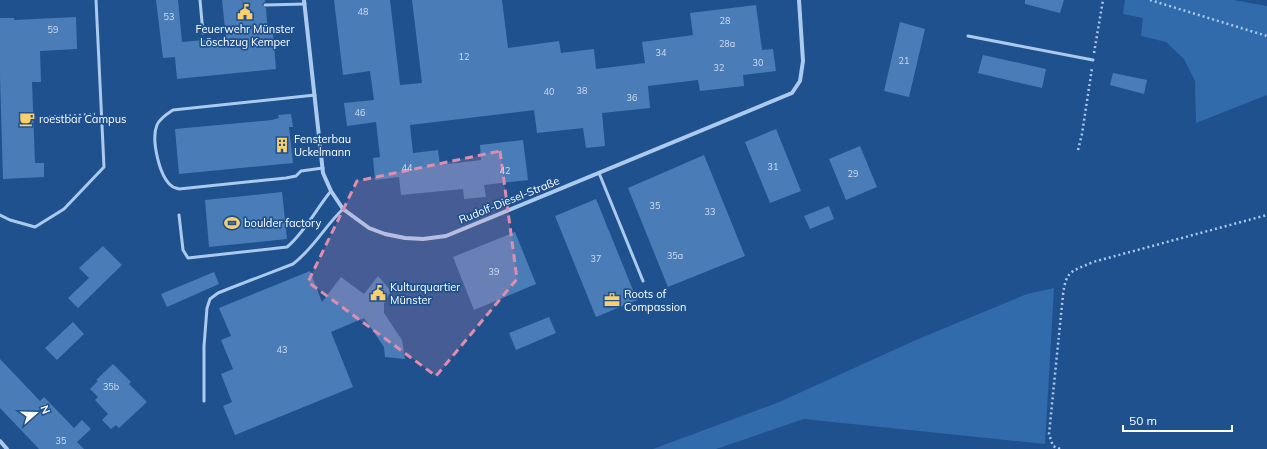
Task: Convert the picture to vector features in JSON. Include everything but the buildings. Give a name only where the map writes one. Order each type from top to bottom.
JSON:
[{"type":"street","name":"Rudolf-Diesel-Straße","points":[[305,2],[323,173],[331,191],[343,209],[369,228],[385,234],[405,238],[423,239],[446,236],[792,93],[800,81],[803,61],[799,0]]},
{"type":"street","points":[[0,441],[7,449]]},
{"type":"lane","points":[[0,215],[10,220],[35,227],[64,209],[104,167],[96,0]]},
{"type":"lane","points":[[200,0],[203,33]]},
{"type":"lane","points":[[265,5],[305,2]]},
{"type":"lane","points":[[968,36],[1093,60]]},
{"type":"lane","points":[[315,95],[173,110],[164,116],[158,123],[156,129],[156,151],[158,162],[165,177],[173,187],[179,189],[286,178],[296,176],[302,171],[323,168]]},
{"type":"lane","points":[[599,173],[643,281]]},
{"type":"lane","points":[[179,215],[183,250],[188,258],[287,247],[295,240],[331,191]]},
{"type":"lane","points":[[204,400],[204,346],[207,308],[210,299],[223,291],[293,264],[310,248],[331,220],[343,209]]},
{"type":"path","points":[[1078,150],[1082,134],[1103,0]]},
{"type":"path","points":[[1150,0],[1267,36]]},
{"type":"path","points":[[34,118],[101,114]]},
{"type":"path","points":[[1060,449],[1054,446],[1049,434],[1064,283],[1067,276],[1071,272],[1093,262],[1267,215]]},
{"type":"highlighted area","points":[[500,151],[517,279],[436,376],[308,282],[357,181]]},
{"type":"shaded area","points":[[1125,0],[1234,0],[1267,6],[1267,95],[1196,123],[1195,81],[1184,59],[1166,42],[1141,36],[1143,18],[1123,14]]},
{"type":"shaded area","points":[[1054,288],[1045,444],[804,419],[716,449],[653,449],[777,403],[916,340],[1027,294]]},
{"type":"place","name":"Feuerwehr Münster Löschzug Kemper","points":[[245,12]]},
{"type":"place","name":"roestbar Campus","points":[[27,119]]},
{"type":"place","name":"Fensterbau Uckelmann","points":[[282,145]]},
{"type":"place","name":"boulder factory","points":[[232,223]]},
{"type":"place","name":"Kulturquartier Münster","points":[[378,293]]},
{"type":"place","name":"Roots of Compassion","points":[[612,300]]}]
